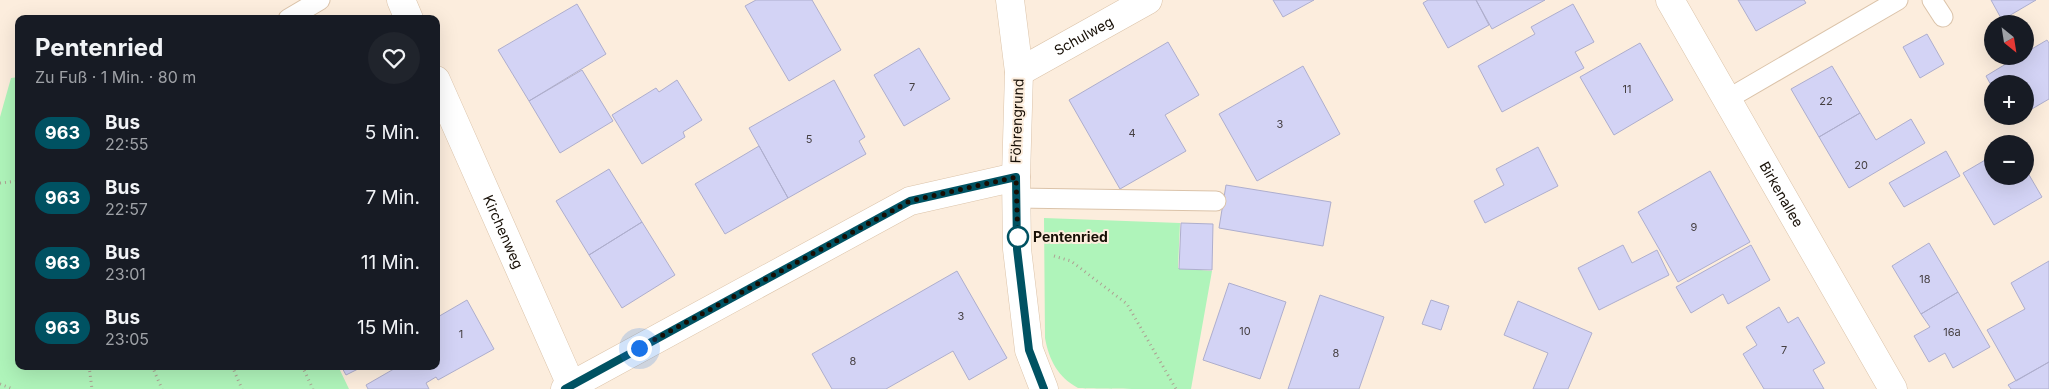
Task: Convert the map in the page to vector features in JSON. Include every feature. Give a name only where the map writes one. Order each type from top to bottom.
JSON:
[{"type":"street","points":[[401,0],[407,15]]},
{"type":"street","name":"Föhrengrund","points":[[1010,0],[1019,72],[1016,187],[1017,249],[1029,350],[1044,389]]},
{"type":"street","name":"Schulweg","points":[[1019,72],[1148,0]]},
{"type":"street","name":"Birkenallee","points":[[1670,0],[1893,389]]},
{"type":"street","name":"Kirchenweg","points":[[440,89],[568,387]]},
{"type":"street","points":[[568,387],[910,201],[1016,187]]},
{"type":"lane","points":[[295,15],[320,0]]},
{"type":"lane","points":[[1726,100],[1898,0]]},
{"type":"lane","points":[[1932,0],[1943,17]]},
{"type":"lane","points":[[1016,187],[1216,201]]},
{"type":"path","points":[[0,182],[15,181]]},
{"type":"path","points":[[1017,249],[1044,253],[1071,261],[1127,304],[1176,389]]},
{"type":"path","points":[[90,370],[92,389]]},
{"type":"path","points":[[154,370],[162,389]]},
{"type":"path","points":[[234,370],[242,389]]},
{"type":"path","points":[[304,370],[313,389]]},
{"type":"path","points":[[0,384],[13,389]]},
{"type":"green space","points":[[11,78],[15,78],[15,370],[340,370],[349,389],[0,389],[0,117]]},
{"type":"green space","points":[[1044,218],[1180,223],[1178,268],[1212,271],[1191,389],[1078,388],[1065,379],[1052,361],[1045,338]]},
{"type":"building","points":[[756,0],[812,0],[841,50],[789,81],[745,6]]},
{"type":"building","points":[[1273,0],[1314,0],[1283,17]]},
{"type":"building","points":[[1428,0],[1476,0],[1489,25],[1448,48],[1423,3]]},
{"type":"building","points":[[1476,0],[1545,0],[1492,29]]},
{"type":"building","points":[[1738,0],[1804,0],[1806,3],[1756,31]]},
{"type":"building","points":[[1991,0],[2036,0],[2010,15],[1999,15]]},
{"type":"building","points":[[577,4],[606,54],[529,101],[498,50]]},
{"type":"building","points":[[1573,4],[1594,42],[1575,52],[1584,68],[1502,112],[1478,66],[1535,34],[1531,27]]},
{"type":"building","points":[[1927,34],[1944,64],[1920,78],[1903,47]]},
{"type":"building","points":[[2047,40],[2049,43],[2049,99],[2034,108],[2034,75],[1988,75],[2004,65],[2034,65],[2034,48]]},
{"type":"building","points":[[1168,42],[1199,95],[1165,115],[1186,151],[1120,189],[1069,100]]},
{"type":"building","points":[[1640,43],[1673,100],[1614,135],[1580,77]]},
{"type":"building","points":[[919,48],[950,99],[904,126],[874,75]]},
{"type":"building","points":[[1303,66],[1340,134],[1257,181],[1219,114]]},
{"type":"building","points":[[1832,66],[1860,113],[1819,137],[1791,89]]},
{"type":"building","points":[[582,70],[613,121],[560,153],[529,101]]},
{"type":"building","points":[[677,80],[702,120],[683,132],[685,137],[642,164],[612,115],[656,88],[659,92]]},
{"type":"building","points":[[834,80],[865,137],[859,141],[866,154],[788,198],[749,128]]},
{"type":"building","points":[[1860,113],[1876,140],[1911,119],[1925,143],[1849,188],[1819,137]]},
{"type":"building","points":[[759,146],[788,198],[725,234],[695,184]]},
{"type":"building","points":[[1538,147],[1558,186],[1485,223],[1474,201],[1504,185],[1496,169]]},
{"type":"building","points":[[1946,151],[1960,176],[1904,207],[1889,183]]},
{"type":"building","points":[[1984,161],[1984,185],[2034,185],[2034,183],[2042,197],[1994,225],[1963,173]]},
{"type":"building","points":[[609,169],[642,222],[589,255],[556,201]]},
{"type":"building","points":[[1710,171],[1750,242],[1678,282],[1638,212]]},
{"type":"building","points":[[1226,185],[1331,202],[1323,246],[1219,228]]},
{"type":"building","points":[[642,222],[675,275],[622,308],[589,255]]},
{"type":"building","points":[[1181,223],[1213,224],[1212,270],[1179,269]]},
{"type":"building","points":[[1929,243],[1958,292],[1921,314],[1892,266]]},
{"type":"building","points":[[1623,245],[1632,263],[1657,250],[1669,275],[1599,310],[1578,268]]},
{"type":"building","points":[[1751,245],[1770,280],[1728,304],[1723,294],[1691,313],[1676,287]]},
{"type":"building","points":[[2049,261],[2049,362],[2016,381],[1987,330],[2025,309],[2011,283]]},
{"type":"building","points":[[957,271],[1007,358],[969,380],[953,351],[886,389],[832,389],[812,354]]},
{"type":"building","points":[[1229,283],[1286,302],[1260,379],[1203,360]]},
{"type":"building","points":[[1958,292],[1990,347],[1953,368],[1945,353],[1929,362],[1914,336],[1930,327],[1921,314]]},
{"type":"building","points":[[1320,295],[1384,317],[1359,389],[1288,389]]},
{"type":"building","points":[[467,300],[494,349],[438,380],[436,377],[426,383],[429,389],[368,389],[366,385],[392,370],[440,370],[440,316]]},
{"type":"building","points":[[1431,300],[1449,306],[1441,330],[1422,324]]},
{"type":"building","points":[[1518,301],[1592,333],[1568,389],[1533,389],[1548,353],[1504,335]]},
{"type":"building","points":[[1779,307],[1788,323],[1798,317],[1825,363],[1813,370],[1824,389],[1764,389],[1743,354],[1757,345],[1746,327]]},
{"type":"building","points":[[2049,362],[2049,389],[2011,389],[2008,385]]},
{"type":"building","points":[[343,370],[356,370],[346,375]]},
{"type":"bus line","name":"963","points":[[565,389],[910,201],[1016,177],[1017,249],[1029,350],[1044,389]]},
{"type":"place","name":"Pentenried","points":[[1018,237]]},
{"type":"route","points":[[639,348],[910,201],[1016,177],[1018,243],[1018,237]]}]
